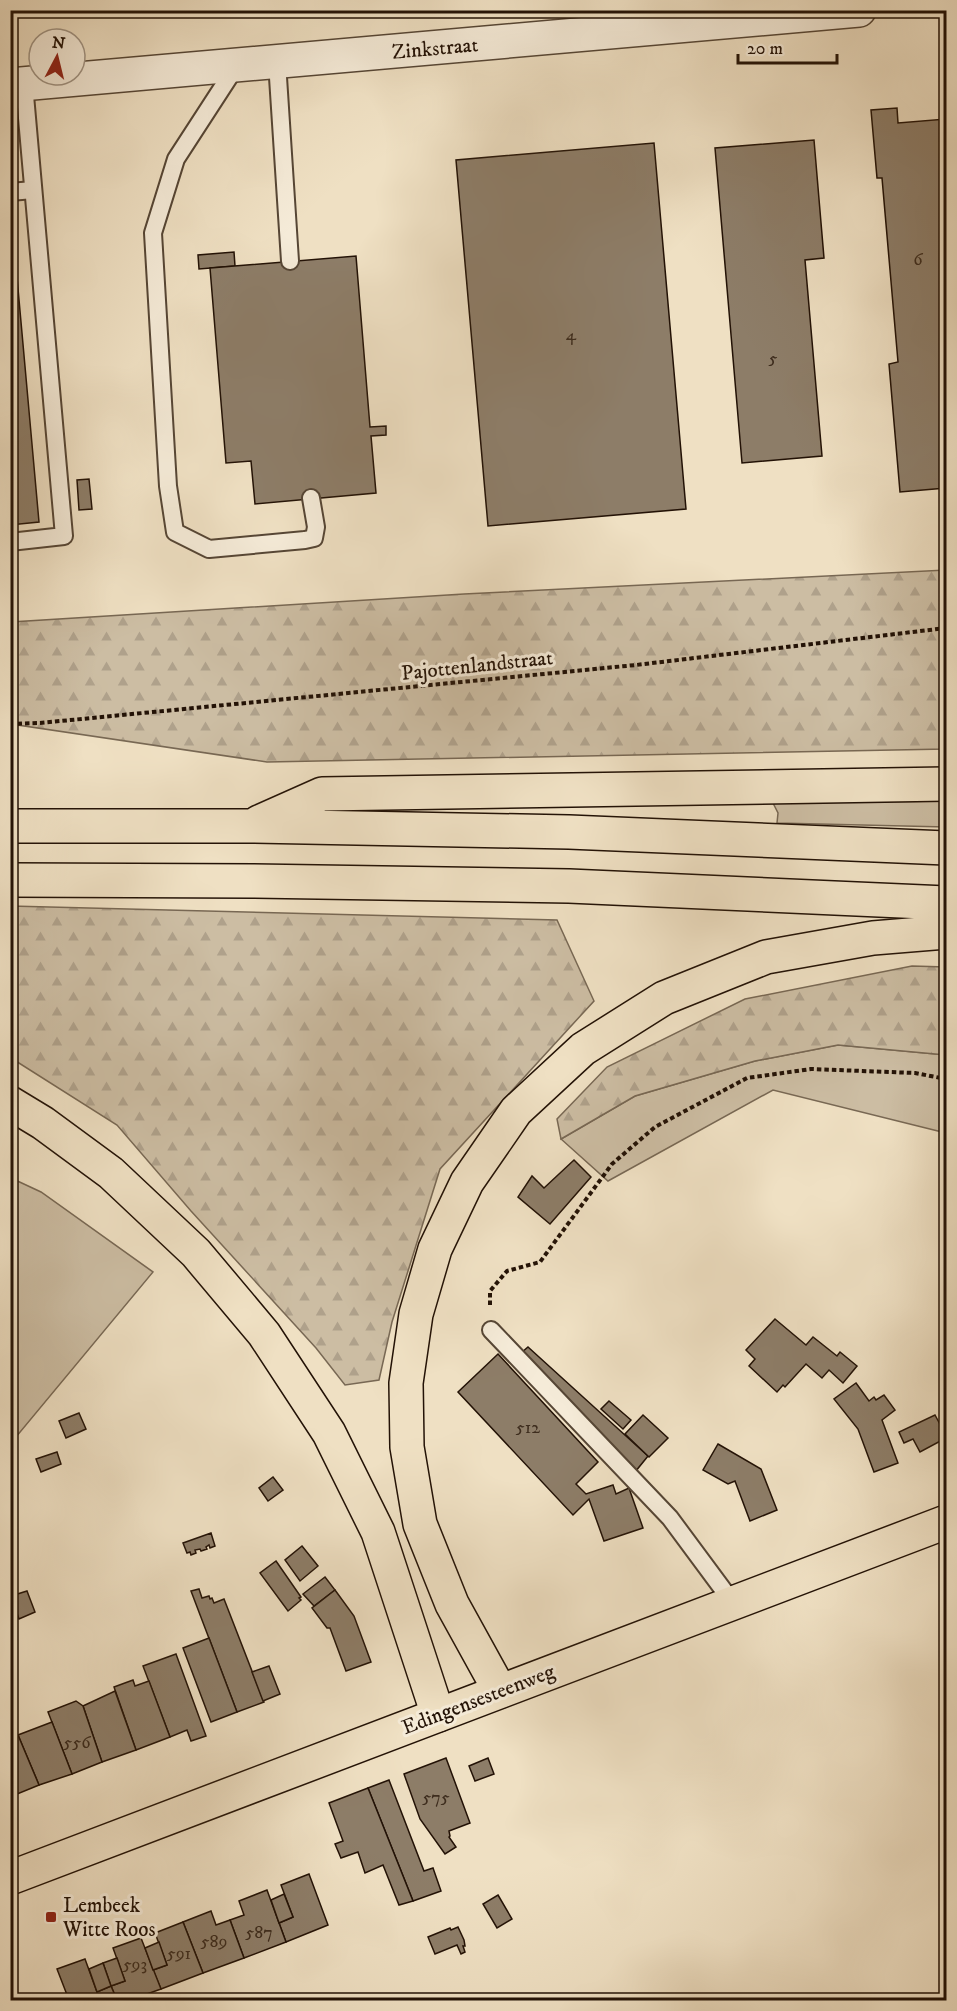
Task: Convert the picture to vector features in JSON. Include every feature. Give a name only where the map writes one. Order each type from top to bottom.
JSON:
[{"type":"main road","points":[[250,826],[322,794],[946,784]]},
{"type":"main road","points":[[10,826],[250,826],[569,832],[946,848]]},
{"type":"main road","points":[[10,880],[557,886],[946,903]]},
{"type":"main road","points":[[500,1690],[452,1604],[420,1524],[407,1447],[406,1383],[416,1314],[435,1249],[467,1182],[516,1111],[583,1049],[664,998],[766,957],[873,938],[946,932]]},
{"type":"main road","points":[[10,1103],[43,1123],[111,1173],[196,1252],[264,1334],[329,1433],[378,1533],[438,1715]]},
{"type":"main road","name":"Edingensesteenweg","points":[[10,1878],[946,1522]]},
{"type":"street","name":"Zinkstraat","points":[[17,84],[860,10]]},
{"type":"lane","points":[[277,62],[290,261]]},
{"type":"lane","points":[[237,65],[176,159],[153,233],[168,486],[175,532],[209,549],[314,538],[316,527],[311,498]]},
{"type":"lane","points":[[10,542],[64,536],[33,190],[17,84]]},
{"type":"lane","points":[[10,192],[33,190]]},
{"type":"lane","points":[[491,1329],[670,1518],[733,1603]]},
{"type":"path","name":"Pajottenlandstraat","points":[[10,724],[40,723],[636,665],[946,628]]},
{"type":"path","points":[[491,1329],[490,1292],[507,1271],[540,1262],[612,1164],[655,1127],[747,1078],[811,1069],[915,1073],[946,1079]]},
{"type":"green space","points":[[946,570],[946,749],[267,762],[11,724],[11,622],[464,594]]},
{"type":"green space","points":[[946,801],[946,827],[777,823],[778,813],[773,803]]},
{"type":"green space","points":[[10,906],[557,920],[594,1001],[440,1169],[392,1322],[379,1380],[345,1385],[316,1348],[191,1211],[117,1125],[11,1058]]},
{"type":"green space","points":[[912,966],[946,967],[946,1055],[838,1045],[755,1061],[635,1096],[561,1139],[557,1119],[607,1067],[745,999]]},
{"type":"green space","points":[[838,1045],[946,1055],[946,1133],[773,1090],[608,1181],[561,1139],[635,1096],[755,1061]]},
{"type":"green space","points":[[11,1178],[41,1192],[153,1272],[11,1443]]},
{"type":"building","points":[[897,108],[898,123],[946,119],[946,488],[900,492],[889,364],[898,362],[882,178],[877,178],[871,110]]},
{"type":"building","points":[[814,140],[824,258],[805,260],[822,456],[742,463],[715,148]]},
{"type":"building","points":[[654,143],[686,509],[488,526],[456,160]]},
{"type":"building","points":[[12,222],[39,522],[10,525],[10,223]]},
{"type":"building","points":[[234,252],[235,266],[199,269],[198,255]]},
{"type":"building","points":[[356,256],[370,427],[386,426],[386,435],[371,436],[376,493],[255,504],[251,461],[226,463],[210,268]]},
{"type":"building","points":[[89,479],[92,509],[79,510],[77,480]]},
{"type":"building","points":[[574,1160],[591,1177],[550,1224],[518,1197],[532,1176],[544,1188]]},
{"type":"building","points":[[775,1319],[806,1345],[813,1337],[837,1356],[840,1352],[857,1366],[843,1383],[829,1370],[822,1378],[806,1364],[785,1387],[783,1385],[777,1392],[749,1366],[755,1359],[746,1350]]},
{"type":"building","points":[[528,1347],[648,1456],[635,1472],[521,1353]]},
{"type":"building","points":[[498,1354],[598,1462],[576,1484],[586,1494],[613,1485],[616,1494],[629,1488],[643,1528],[604,1541],[589,1499],[573,1515],[458,1392]]},
{"type":"building","points":[[856,1383],[869,1401],[874,1397],[876,1400],[884,1395],[895,1410],[882,1420],[898,1463],[874,1472],[858,1429],[834,1399]]},
{"type":"building","points":[[609,1401],[631,1420],[623,1429],[601,1409]]},
{"type":"building","points":[[79,1413],[86,1429],[66,1438],[59,1421]]},
{"type":"building","points":[[643,1415],[668,1438],[649,1457],[625,1434]]},
{"type":"building","points":[[935,1415],[941,1426],[945,1424],[946,1438],[920,1452],[913,1439],[904,1443],[899,1432]]},
{"type":"building","points":[[718,1444],[761,1469],[777,1510],[750,1521],[735,1481],[728,1484],[703,1470]]},
{"type":"building","points":[[57,1452],[61,1464],[41,1472],[36,1459]]},
{"type":"building","points":[[273,1477],[283,1490],[268,1501],[259,1488]]},
{"type":"building","points":[[211,1533],[215,1546],[210,1548],[209,1545],[207,1549],[201,1551],[200,1549],[195,1550],[196,1553],[191,1555],[190,1552],[187,1553],[183,1543]]},
{"type":"building","points":[[302,1546],[318,1566],[300,1581],[285,1560]]},
{"type":"building","points":[[276,1561],[301,1597],[299,1598],[301,1600],[288,1611],[260,1573]]},
{"type":"building","points":[[325,1577],[335,1590],[314,1606],[303,1594]]},
{"type":"building","points":[[199,1589],[202,1598],[209,1596],[214,1603],[224,1599],[264,1702],[237,1712],[191,1591]]},
{"type":"building","points":[[335,1590],[354,1616],[371,1662],[346,1671],[330,1628],[327,1628],[312,1608]]},
{"type":"building","points":[[27,1591],[35,1612],[19,1619],[11,1596]]},
{"type":"building","points":[[209,1638],[237,1712],[211,1722],[183,1648]]},
{"type":"building","points":[[176,1654],[206,1736],[191,1741],[187,1730],[170,1737],[143,1666]]},
{"type":"building","points":[[269,1666],[280,1694],[263,1701],[252,1672]]},
{"type":"building","points":[[133,1680],[135,1686],[149,1681],[170,1737],[136,1750],[114,1687]]},
{"type":"building","points":[[115,1691],[136,1750],[102,1762],[83,1706]]},
{"type":"building","points":[[76,1701],[83,1706],[102,1762],[72,1774],[48,1712]]},
{"type":"building","points":[[52,1722],[72,1774],[39,1785],[18,1735]]},
{"type":"building","points":[[18,1735],[39,1785],[10,1797],[10,1738]]},
{"type":"building","points":[[446,1758],[470,1823],[449,1831],[449,1837],[456,1847],[445,1854],[420,1819],[404,1774]]},
{"type":"building","points":[[488,1758],[494,1774],[475,1781],[469,1766]]},
{"type":"building","points":[[389,1780],[424,1871],[433,1868],[441,1891],[413,1901],[368,1788]]},
{"type":"building","points":[[368,1788],[413,1901],[399,1905],[383,1865],[365,1873],[358,1852],[341,1858],[335,1844],[343,1841],[329,1803]]},
{"type":"building","points":[[309,1874],[328,1925],[286,1942],[279,1923],[293,1917],[281,1885]]},
{"type":"building","points":[[267,1890],[286,1942],[244,1958],[230,1920],[244,1915],[239,1901]]},
{"type":"building","points":[[284,1894],[293,1917],[279,1923],[271,1900]]},
{"type":"building","points":[[498,1895],[512,1919],[497,1928],[483,1904]]},
{"type":"building","points":[[211,1911],[216,1925],[230,1920],[244,1958],[203,1973],[183,1922]]},
{"type":"building","points":[[183,1922],[203,1973],[161,1989],[153,1970],[167,1965],[155,1933]]},
{"type":"building","points":[[458,1927],[464,1940],[465,1952],[461,1954],[457,1945],[435,1954],[428,1937]]},
{"type":"building","points":[[141,1938],[161,1989],[130,2000],[117,2000],[111,1986],[125,1981],[113,1948]]},
{"type":"building","points":[[159,1942],[167,1965],[153,1970],[145,1948]]},
{"type":"building","points":[[117,1958],[125,1981],[111,1986],[103,1963]]},
{"type":"building","points":[[85,1959],[97,1992],[111,1986],[117,2000],[69,2000],[57,1969]]},
{"type":"building","points":[[103,1963],[111,1986],[97,1992],[89,1969]]},
{"type":"place","name":"Lembeek Witte Roos","points":[[51,1917]]}]
